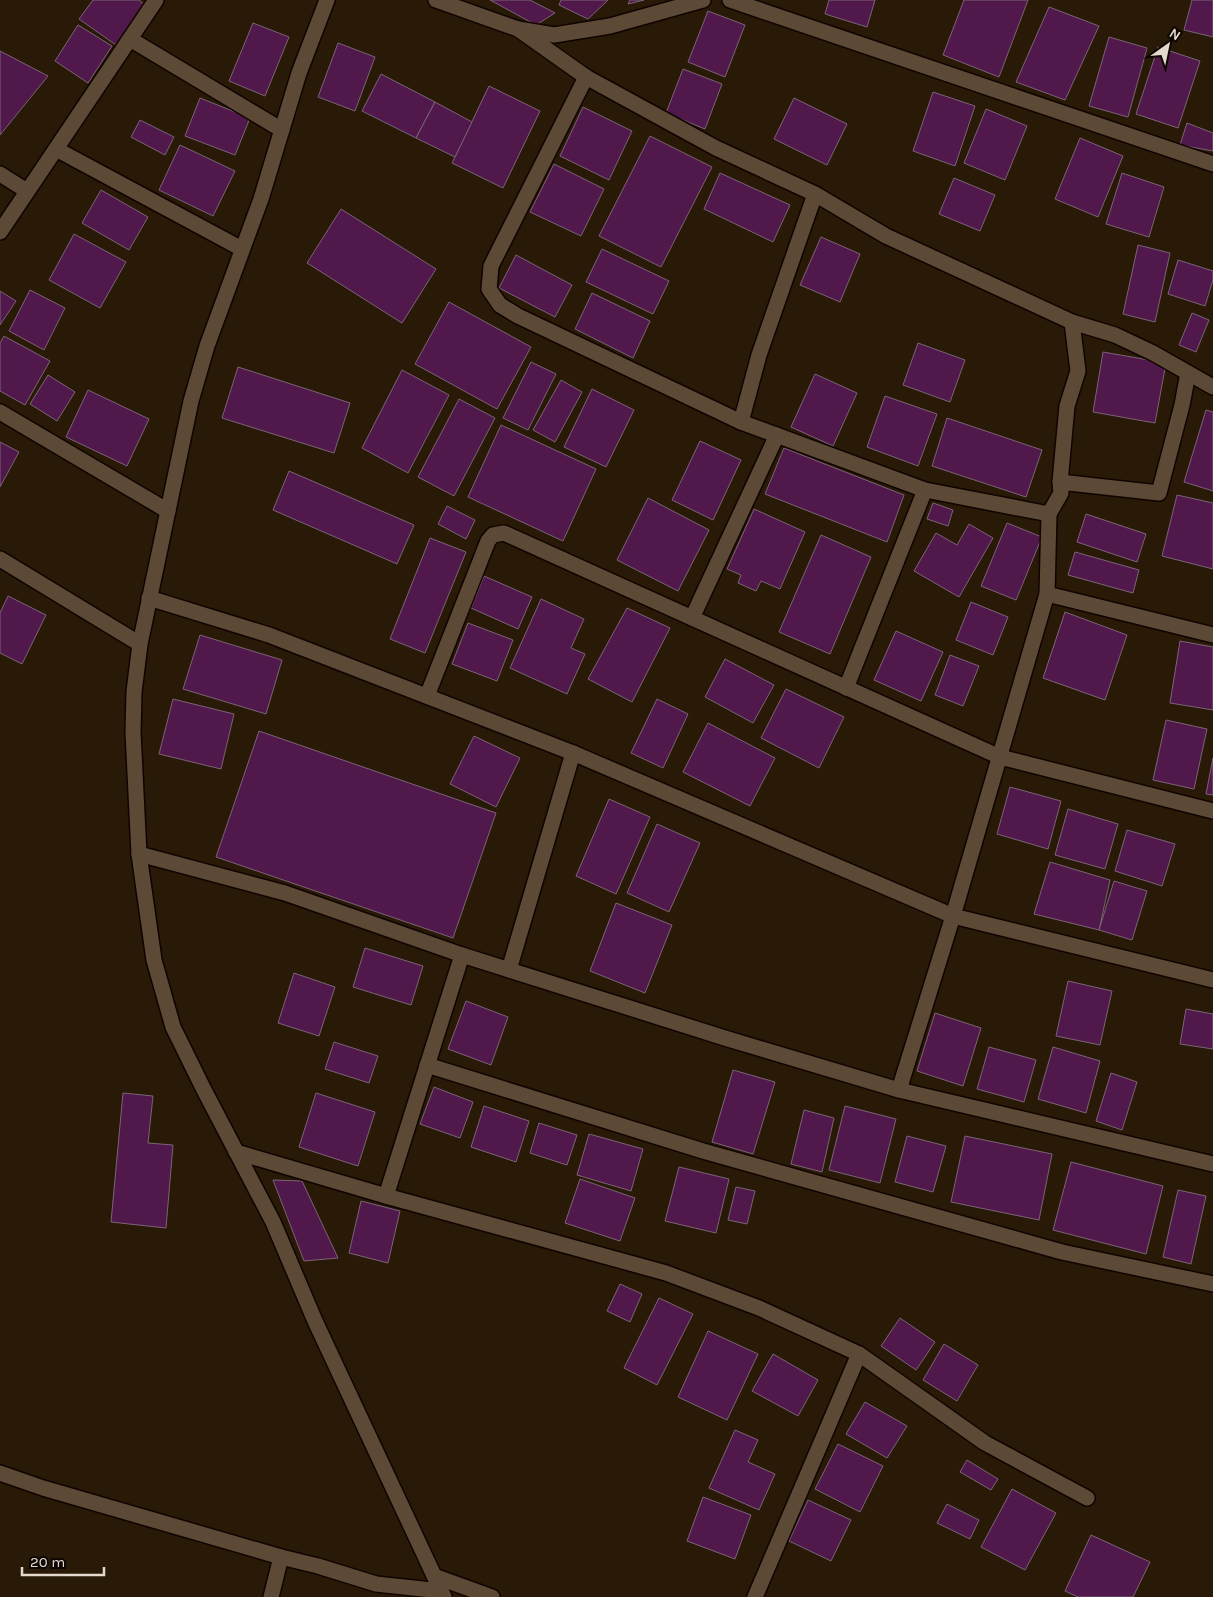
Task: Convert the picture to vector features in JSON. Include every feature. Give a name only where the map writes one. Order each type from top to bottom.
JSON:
[{"type":"street","points":[[0,232],[156,0]]},
{"type":"street","points":[[327,0],[299,72],[261,199],[206,346],[191,402],[149,598],[140,644],[134,692],[133,732],[139,854],[154,960],[173,1027],[273,1222],[315,1321],[443,1594]]},
{"type":"street","points":[[436,0],[518,29],[554,35],[610,26],[703,0]]},
{"type":"street","points":[[730,0],[1213,164]]},
{"type":"street","points":[[518,29],[586,77],[716,148],[815,194],[886,236],[1072,322],[1115,335],[1153,353],[1213,387]]},
{"type":"street","points":[[130,39],[282,130]]},
{"type":"street","points":[[586,77],[491,266],[489,289],[500,305],[518,316],[741,422],[925,490],[1049,514]]},
{"type":"street","points":[[56,149],[242,249]]},
{"type":"street","points":[[0,174],[27,191]]},
{"type":"street","points":[[741,422],[759,356],[815,194]]},
{"type":"street","points":[[899,1090],[953,916],[1047,594],[1049,514],[1062,493],[1060,482],[1067,406],[1078,372],[1072,322]]},
{"type":"street","points":[[1060,482],[1159,493],[1182,405],[1188,372]]},
{"type":"street","points":[[0,412],[168,511]]},
{"type":"street","points":[[692,618],[777,435]]},
{"type":"street","points":[[846,688],[925,490]]},
{"type":"street","points":[[427,696],[488,541],[493,535],[504,533],[1000,757],[1213,811]]},
{"type":"street","points":[[0,559],[140,644]]},
{"type":"street","points":[[1047,594],[1213,634]]},
{"type":"street","points":[[149,598],[269,635],[573,753],[953,916],[1213,980]]},
{"type":"street","points":[[509,970],[573,753]]},
{"type":"street","points":[[139,854],[285,893],[462,955],[728,1039],[899,1090],[1213,1164]]},
{"type":"street","points":[[386,1196],[462,955]]},
{"type":"street","points":[[427,1065],[703,1151],[1062,1252],[1213,1284]]},
{"type":"street","points":[[236,1152],[386,1196],[666,1273],[759,1308],[859,1354],[985,1443],[1087,1498]]},
{"type":"street","points":[[755,1597],[859,1354]]},
{"type":"street","points":[[0,1473],[43,1488],[376,1584],[443,1594]]},
{"type":"street","points":[[271,1597],[281,1557]]},
{"type":"street","points":[[434,1576],[492,1597]]},
{"type":"building","points":[[93,0],[139,0],[145,5],[116,45],[79,19]]},
{"type":"building","points":[[490,0],[530,0],[555,13],[536,25]]},
{"type":"building","points":[[561,0],[608,0],[588,19],[559,5]]},
{"type":"building","points":[[630,0],[644,0],[628,4]]},
{"type":"building","points":[[829,0],[875,0],[867,27],[825,14]]},
{"type":"building","points":[[964,0],[1028,0],[999,77],[943,55]]},
{"type":"building","points":[[1192,0],[1213,0],[1213,37],[1184,30]]},
{"type":"building","points":[[1049,7],[1099,26],[1065,100],[1016,82]]},
{"type":"building","points":[[708,11],[745,25],[725,77],[688,62]]},
{"type":"building","points":[[253,23],[289,37],[265,96],[229,81]]},
{"type":"building","points":[[78,25],[112,46],[88,83],[55,61]]},
{"type":"building","points":[[1109,37],[1147,48],[1128,117],[1089,106]]},
{"type":"building","points":[[338,43],[375,57],[355,111],[318,97]]},
{"type":"building","points":[[1158,47],[1200,61],[1178,128],[1136,114]]},
{"type":"building","points":[[0,51],[48,76],[0,135]]},
{"type":"building","points":[[683,69],[722,84],[705,129],[666,113]]},
{"type":"building","points":[[381,74],[435,102],[416,138],[362,111]]},
{"type":"building","points":[[489,86],[540,111],[503,188],[452,163]]},
{"type":"building","points":[[933,92],[975,106],[955,166],[913,151]]},
{"type":"building","points":[[200,98],[250,118],[235,155],[185,136]]},
{"type":"building","points":[[794,98],[847,124],[827,165],[774,139]]},
{"type":"building","points":[[435,102],[472,122],[455,157],[416,138]]},
{"type":"building","points":[[583,107],[632,131],[609,180],[560,156]]},
{"type":"building","points":[[986,109],[1027,126],[1005,180],[964,163]]},
{"type":"building","points":[[140,120],[174,137],[165,155],[131,137]]},
{"type":"building","points":[[1187,123],[1213,133],[1213,151],[1180,145]]},
{"type":"building","points":[[650,136],[712,167],[661,267],[599,236]]},
{"type":"building","points":[[1080,138],[1123,156],[1098,217],[1055,199]]},
{"type":"building","points":[[180,145],[235,171],[213,216],[159,190]]},
{"type":"building","points":[[554,164],[604,189],[581,236],[530,212]]},
{"type":"building","points":[[720,173],[790,205],[773,242],[704,209]]},
{"type":"building","points":[[1122,173],[1164,187],[1149,237],[1106,224]]},
{"type":"building","points":[[954,178],[995,195],[980,231],[939,214]]},
{"type":"building","points":[[101,190],[148,217],[129,250],[82,223]]},
{"type":"building","points":[[341,209],[436,269],[402,323],[307,263]]},
{"type":"building","points":[[74,234],[126,262],[100,308],[49,280]]},
{"type":"building","points":[[821,237],[860,254],[840,302],[800,285]]},
{"type":"building","points":[[1138,245],[1170,253],[1155,322],[1123,314]]},
{"type":"building","points":[[602,249],[669,281],[653,314],[586,282]]},
{"type":"building","points":[[516,255],[572,285],[555,317],[499,288]]},
{"type":"building","points":[[1178,260],[1213,271],[1213,280],[1205,306],[1168,294]]},
{"type":"building","points":[[30,290],[65,308],[44,350],[9,331]]},
{"type":"building","points":[[0,291],[16,301],[0,325]]},
{"type":"building","points":[[592,293],[650,321],[633,358],[575,329]]},
{"type":"building","points":[[449,302],[531,347],[497,409],[415,364]]},
{"type":"building","points":[[1192,313],[1209,320],[1196,352],[1179,345]]},
{"type":"building","points":[[4,336],[50,361],[25,405],[0,391],[0,343]]},
{"type":"building","points":[[918,343],[965,360],[950,402],[903,385]]},
{"type":"building","points":[[1103,352],[1166,363],[1155,423],[1093,412]]},
{"type":"building","points":[[531,362],[556,374],[528,430],[503,418]]},
{"type":"building","points":[[238,367],[350,403],[334,453],[222,418]]},
{"type":"building","points":[[402,370],[449,395],[408,473],[362,448]]},
{"type":"building","points":[[815,374],[857,393],[833,446],[791,427]]},
{"type":"building","points":[[48,375],[75,392],[57,421],[30,404]]},
{"type":"building","points":[[561,380],[582,392],[555,442],[533,430]]},
{"type":"building","points":[[592,389],[634,410],[606,467],[564,447]]},
{"type":"building","points":[[88,390],[149,419],[127,466],[66,437]]},
{"type":"building","points":[[885,396],[937,414],[918,466],[867,447]]},
{"type":"building","points":[[459,399],[495,418],[454,496],[418,477]]},
{"type":"building","points":[[1206,410],[1213,412],[1213,491],[1184,482]]},
{"type":"building","points":[[947,418],[1042,450],[1026,497],[932,466]]},
{"type":"building","points":[[501,425],[596,469],[563,541],[468,497]]},
{"type":"building","points":[[700,441],[741,460],[713,520],[672,500]]},
{"type":"building","points":[[0,442],[19,452],[0,487]]},
{"type":"building","points":[[784,448],[904,495],[887,542],[765,494]]},
{"type":"building","points":[[289,471],[414,525],[397,564],[273,510]]},
{"type":"building","points":[[1177,495],[1213,503],[1213,569],[1162,556]]},
{"type":"building","points":[[648,498],[709,530],[678,591],[617,560]]},
{"type":"building","points":[[933,503],[953,510],[948,526],[927,519]]},
{"type":"building","points":[[447,506],[475,520],[466,539],[438,524]]},
{"type":"building","points":[[754,509],[805,532],[780,589],[761,581],[756,591],[738,583],[741,575],[727,569]]},
{"type":"building","points":[[1086,514],[1146,534],[1137,562],[1077,542]]},
{"type":"building","points":[[1007,523],[1042,537],[1016,600],[981,586]]},
{"type":"building","points":[[969,524],[993,538],[959,597],[914,571],[936,533],[957,545]]},
{"type":"building","points":[[821,535],[871,557],[830,654],[779,632]]},
{"type":"building","points":[[430,538],[466,552],[425,653],[390,639]]},
{"type":"building","points":[[1075,552],[1139,570],[1133,593],[1068,575]]},
{"type":"building","points":[[484,576],[532,597],[518,629],[471,608]]},
{"type":"building","points":[[8,596],[46,615],[22,664],[0,653],[0,613]]},
{"type":"building","points":[[541,599],[584,619],[571,648],[585,654],[567,694],[510,668]]},
{"type":"building","points":[[971,602],[1008,617],[993,655],[956,640]]},
{"type":"building","points":[[627,608],[670,628],[632,702],[588,679]]},
{"type":"building","points":[[1065,612],[1127,635],[1105,700],[1043,678]]},
{"type":"building","points":[[468,623],[513,640],[497,681],[452,664]]},
{"type":"building","points":[[896,631],[943,652],[921,701],[874,680]]},
{"type":"building","points":[[200,635],[282,660],[266,714],[183,689]]},
{"type":"building","points":[[1180,641],[1213,647],[1213,710],[1170,703]]},
{"type":"building","points":[[950,655],[979,666],[963,706],[935,695]]},
{"type":"building","points":[[725,659],[774,685],[753,723],[705,697]]},
{"type":"building","points":[[786,689],[844,717],[819,768],[761,738]]},
{"type":"building","points":[[173,699],[234,714],[221,769],[159,754]]},
{"type":"building","points":[[657,699],[688,714],[663,768],[631,753]]},
{"type":"building","points":[[1166,720],[1207,729],[1194,789],[1153,780]]},
{"type":"building","points":[[708,723],[775,758],[750,806],[683,772]]},
{"type":"building","points":[[259,731],[496,813],[453,938],[216,857]]},
{"type":"building","points":[[474,736],[520,758],[496,807],[450,784]]},
{"type":"building","points":[[1213,758],[1213,795],[1206,794]]},
{"type":"building","points":[[1010,787],[1061,801],[1048,849],[997,834]]},
{"type":"building","points":[[609,799],[650,817],[616,894],[576,876]]},
{"type":"building","points":[[1068,809],[1118,824],[1105,869],[1055,855]]},
{"type":"building","points":[[657,824],[700,843],[669,912],[627,893]]},
{"type":"building","points":[[1127,830],[1175,844],[1162,886],[1115,871]]},
{"type":"building","points":[[1050,862],[1110,880],[1099,930],[1034,914]]},
{"type":"building","points":[[1114,881],[1147,891],[1132,940],[1099,930]]},
{"type":"building","points":[[616,903],[672,925],[645,993],[590,971]]},
{"type":"building","points":[[365,948],[423,966],[411,1005],[353,987]]},
{"type":"building","points":[[294,973],[335,987],[319,1036],[278,1023]]},
{"type":"building","points":[[1068,981],[1112,991],[1100,1045],[1056,1036]]},
{"type":"building","points":[[466,1001],[508,1017],[491,1065],[448,1049]]},
{"type":"building","points":[[1186,1009],[1213,1014],[1213,1049],[1180,1044]]},
{"type":"building","points":[[935,1013],[981,1028],[963,1086],[917,1071]]},
{"type":"building","points":[[334,1042],[378,1056],[369,1083],[325,1069]]},
{"type":"building","points":[[989,1047],[1036,1060],[1024,1102],[977,1089]]},
{"type":"building","points":[[1053,1047],[1100,1061],[1086,1113],[1038,1099]]},
{"type":"building","points":[[733,1070],[775,1082],[753,1154],[712,1142]]},
{"type":"building","points":[[1111,1073],[1137,1082],[1122,1130],[1096,1121]]},
{"type":"building","points":[[434,1087],[473,1102],[460,1138],[420,1124]]},
{"type":"building","points":[[123,1093],[153,1096],[148,1143],[173,1145],[166,1228],[111,1222]]},
{"type":"building","points":[[316,1093],[375,1112],[358,1166],[299,1147]]},
{"type":"building","points":[[484,1106],[529,1121],[516,1162],[471,1147]]},
{"type":"building","points":[[845,1106],[896,1119],[880,1183],[829,1170]]},
{"type":"building","points":[[804,1110],[834,1118],[822,1172],[791,1164]]},
{"type":"building","points":[[539,1123],[577,1135],[567,1165],[530,1153]]},
{"type":"building","points":[[589,1134],[643,1149],[631,1191],[577,1175]]},
{"type":"building","points":[[907,1136],[946,1146],[933,1192],[895,1182]]},
{"type":"building","points":[[965,1136],[1052,1154],[1039,1220],[951,1202]]},
{"type":"building","points":[[1071,1162],[1163,1186],[1146,1254],[1053,1230]]},
{"type":"building","points":[[679,1167],[729,1179],[716,1233],[665,1221]]},
{"type":"building","points":[[580,1179],[635,1198],[620,1241],[565,1223]]},
{"type":"building","points":[[273,1180],[302,1181],[338,1258],[304,1261]]},
{"type":"building","points":[[736,1187],[755,1191],[747,1224],[728,1220]]},
{"type":"building","points":[[1178,1190],[1206,1196],[1191,1264],[1163,1257]]},
{"type":"building","points":[[361,1201],[400,1211],[388,1263],[349,1253]]},
{"type":"building","points":[[620,1284],[642,1294],[630,1322],[607,1311]]},
{"type":"building","points":[[659,1298],[693,1314],[657,1385],[624,1368]]},
{"type":"building","points":[[900,1318],[935,1342],[916,1370],[881,1346]]},
{"type":"building","points":[[708,1331],[758,1354],[727,1420],[678,1397]]},
{"type":"building","points":[[944,1344],[978,1365],[957,1401],[923,1380]]},
{"type":"building","points":[[773,1354],[818,1380],[798,1416],[752,1391]]},
{"type":"building","points":[[865,1402],[907,1426],[887,1458],[846,1434]]},
{"type":"building","points":[[735,1430],[758,1440],[748,1462],[775,1474],[759,1510],[709,1488]]},
{"type":"building","points":[[838,1444],[883,1466],[860,1512],[815,1489]]},
{"type":"building","points":[[967,1460],[998,1479],[991,1490],[960,1472]]},
{"type":"building","points":[[1012,1489],[1056,1513],[1025,1570],[981,1547]]},
{"type":"building","points":[[703,1497],[751,1515],[735,1559],[687,1541]]},
{"type":"building","points":[[808,1500],[851,1520],[831,1561],[789,1541]]},
{"type":"building","points":[[947,1504],[979,1520],[970,1539],[937,1523]]},
{"type":"building","points":[[1091,1535],[1150,1562],[1133,1597],[1078,1597],[1065,1591]]}]
